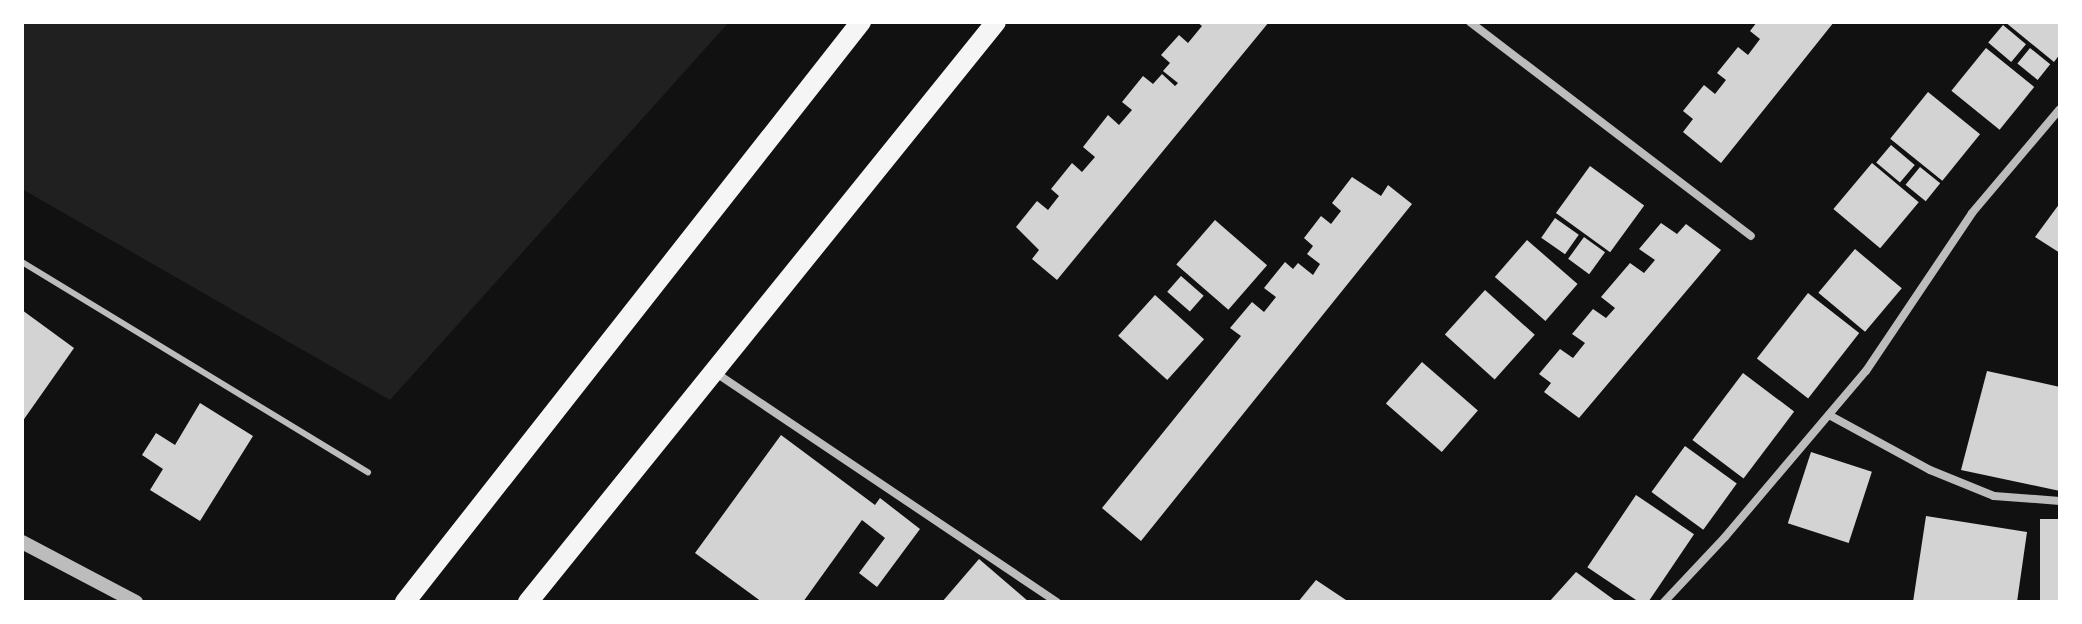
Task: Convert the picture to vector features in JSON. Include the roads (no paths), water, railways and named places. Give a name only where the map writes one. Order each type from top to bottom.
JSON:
[{"type":"main road","points":[[405,602],[861,22]]},
{"type":"main road","points":[[528,602],[996,22]]},
{"type":"street","points":[[1470,22],[1751,236]]},
{"type":"street","points":[[1664,602],[1866,371],[1972,213],[2060,109]]},
{"type":"street","points":[[715,373],[1057,602]]},
{"type":"street","points":[[1829,415],[1930,470],[1994,496],[2060,501]]},
{"type":"street","points":[[22,542],[136,602]]},
{"type":"lane","points":[[22,262],[368,472]]}]
